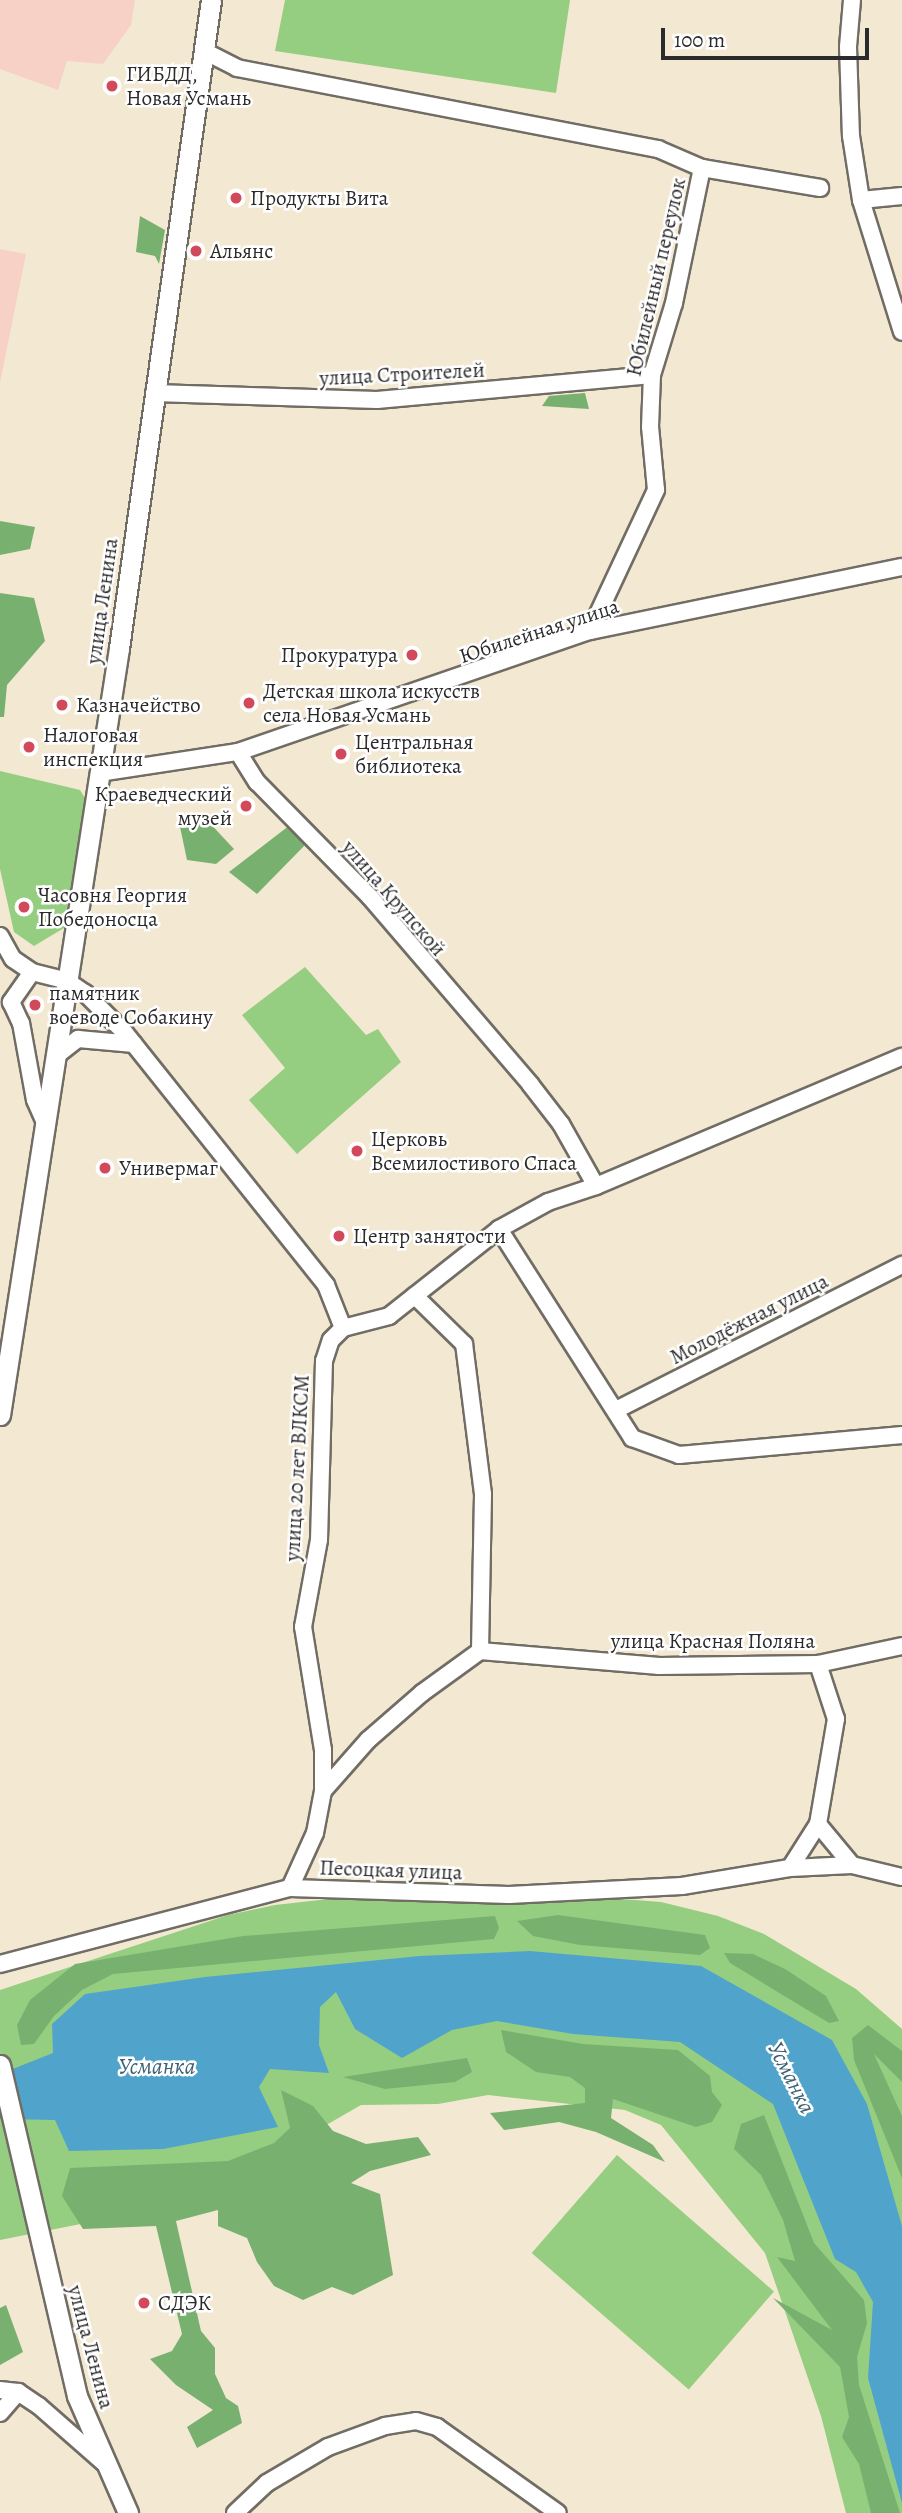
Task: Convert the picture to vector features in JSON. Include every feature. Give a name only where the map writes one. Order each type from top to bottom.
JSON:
[{"type":"main road","name":"улица Ленина","points":[[0,1415],[100,773],[211,0]]},
{"type":"main road","name":"улица Ленина","points":[[0,2066],[77,2396],[128,2513]]},
{"type":"street","points":[[852,0],[850,136],[862,200],[902,332]]},
{"type":"street","points":[[204,51],[237,68],[659,149],[702,168],[820,188]]},
{"type":"street","name":"Юбилейный переулок","points":[[590,631],[656,490],[650,427],[652,374],[674,303],[702,168]]},
{"type":"street","points":[[862,200],[902,196]]},
{"type":"street","name":"улица Строителей","points":[[154,393],[377,400],[652,374]]},
{"type":"street","name":"Юбилейная улица","points":[[238,752],[590,631],[902,567]]},
{"type":"street","points":[[100,773],[238,752]]},
{"type":"street","name":"улица Крупской","points":[[238,752],[257,782],[370,897],[530,1084],[561,1124],[596,1186]]},
{"type":"street","points":[[0,936],[13,959],[33,972],[66,981],[85,993],[134,1044],[326,1285],[343,1328],[390,1317],[499,1229],[548,1202],[596,1186],[902,1057]]},
{"type":"street","points":[[33,972],[11,1002],[21,1023],[36,1100],[46,1125]]},
{"type":"street","points":[[56,1055],[78,1039],[134,1044]]},
{"type":"street","points":[[499,1229],[632,1438],[679,1455],[902,1435]]},
{"type":"street","name":"Молодёжная улица","points":[[615,1410],[902,1265]]},
{"type":"street","points":[[323,1791],[368,1740],[422,1693],[480,1651],[483,1494],[464,1344],[415,1296]]},
{"type":"street","name":"улица 20 лет ВЛКСМ","points":[[286,1889],[315,1833],[323,1791],[323,1750],[303,1627],[319,1540],[324,1361],[331,1340],[343,1328]]},
{"type":"street","name":"улица Красная Поляна","points":[[480,1651],[659,1666],[818,1664],[902,1646]]},
{"type":"street","points":[[790,1868],[818,1824],[836,1719],[818,1664]]},
{"type":"street","points":[[818,1824],[852,1865]]},
{"type":"street","name":"Песоцкая улица","points":[[0,1964],[286,1889],[509,1895],[682,1886],[790,1868],[852,1865],[902,1877]]},
{"type":"street","points":[[0,2390],[18,2392],[104,2463]]},
{"type":"street","points":[[0,2413],[18,2392]]},
{"type":"street","points":[[235,2513],[267,2483],[328,2447],[385,2426],[416,2421],[437,2427],[558,2513]]},
{"type":"shaded area","points":[[0,0],[135,0],[131,25],[103,64],[67,61],[58,90],[0,69]]},
{"type":"shaded area","points":[[0,249],[26,254],[0,383]]},
{"type":"green space","points":[[285,0],[570,0],[556,93],[275,51]]},
{"type":"green space","points":[[140,216],[165,230],[159,264],[155,256],[136,252]]},
{"type":"green space","points":[[585,393],[589,409],[542,406],[549,396]]},
{"type":"green space","points":[[0,521],[35,527],[30,549],[0,555]]},
{"type":"green space","points":[[0,593],[34,598],[45,641],[7,685],[4,717],[0,717]]},
{"type":"green space","points":[[0,771],[80,790],[85,798],[64,928],[34,946],[14,932],[0,869]]},
{"type":"green space","points":[[205,818],[234,849],[216,864],[187,860],[179,822]]},
{"type":"green space","points":[[290,825],[305,845],[257,894],[229,872]]},
{"type":"green space","points":[[305,967],[366,1035],[378,1029],[401,1062],[297,1154],[249,1100],[285,1068],[242,1015]]},
{"type":"green space","points":[[595,1897],[661,1902],[718,1916],[764,1934],[856,1989],[902,2029],[902,2513],[846,2513],[821,2416],[765,2253],[661,2125],[625,2110],[488,2095],[438,2104],[361,2105],[302,2139],[121,2216],[0,2240],[0,1990],[228,1915],[275,1905],[329,1899]]},
{"type":"green space","points":[[558,1915],[705,1935],[710,1948],[700,1955],[580,1945],[533,1936],[517,1921]]},
{"type":"green space","points":[[495,1916],[499,1928],[494,1939],[113,1974],[82,1990],[54,2016],[34,2044],[21,2045],[17,2025],[30,2000],[75,1964],[243,1936]]},
{"type":"green space","points":[[724,1953],[753,1954],[785,1969],[826,1996],[839,2021],[829,2023],[730,1963]]},
{"type":"green space","points":[[868,2025],[902,2051],[902,2082],[874,2054],[902,2116],[902,2178],[854,2060],[852,2038]]},
{"type":"green space","points":[[501,2030],[583,2044],[678,2050],[710,2076],[712,2092],[722,2105],[712,2122],[696,2127],[613,2099],[611,2118],[653,2145],[665,2162],[596,2132],[559,2122],[504,2130],[490,2113],[585,2103],[585,2088],[570,2077],[536,2072],[506,2052]]},
{"type":"green space","points":[[467,2058],[472,2072],[455,2082],[385,2089],[343,2077]]},
{"type":"green space","points":[[281,2090],[313,2106],[333,2131],[366,2144],[418,2137],[431,2155],[370,2171],[351,2183],[380,2194],[393,2275],[353,2295],[332,2287],[303,2300],[274,2286],[257,2262],[247,2238],[218,2226],[218,2210],[176,2221],[201,2331],[215,2348],[215,2374],[226,2398],[238,2406],[242,2423],[197,2448],[187,2427],[213,2410],[176,2385],[150,2359],[172,2351],[182,2334],[156,2226],[83,2229],[62,2196],[70,2168],[228,2161],[274,2143],[290,2128]]},
{"type":"green space","points":[[764,2115],[814,2243],[864,2300],[867,2323],[857,2357],[859,2385],[900,2513],[871,2513],[859,2464],[842,2437],[849,2417],[840,2367],[773,2298],[832,2330],[777,2257],[795,2261],[783,2220],[761,2175],[734,2149],[741,2124]]},
{"type":"green space","points":[[617,2155],[774,2291],[689,2390],[532,2253]]},
{"type":"green space","points":[[6,2305],[23,2352],[0,2365],[0,2308]]},
{"type":"water","name":"Усманка","points":[[530,1951],[701,1966],[832,2040],[867,2104],[902,2226],[902,2503],[868,2378],[873,2302],[856,2272],[835,2259],[773,2104],[680,2042],[573,2034],[497,2021],[452,2030],[402,2058],[355,2029],[336,1992],[320,2007],[319,2045],[329,2073],[270,2069],[259,2087],[278,2127],[163,2149],[69,2151],[55,2120],[0,2119],[0,2074],[53,2053],[52,2024],[85,1994],[205,1977],[420,1956]]},
{"type":"place","name":"ГИБДД, Новая Усмань","points":[[112,86]]},
{"type":"place","name":"Продукты Вита","points":[[236,198]]},
{"type":"place","name":"Альянс","points":[[196,251]]},
{"type":"place","name":"Прокуратура","points":[[412,655]]},
{"type":"place","name":"Детская школа искусств села Новая Усмань","points":[[249,703]]},
{"type":"place","name":"Казначейство","points":[[62,705]]},
{"type":"place","name":"Налоговая инспекция","points":[[29,747]]},
{"type":"place","name":"Центральная библиотека","points":[[341,754]]},
{"type":"place","name":"Краеведческий музей","points":[[246,806]]},
{"type":"place","name":"Часовня Георгия Победоносца","points":[[24,907]]},
{"type":"place","name":"памятник воеводе Собакину","points":[[35,1005]]},
{"type":"place","name":"Церковь Всемилостивого Спаса","points":[[357,1151]]},
{"type":"place","name":"Универмаг","points":[[105,1168]]},
{"type":"place","name":"Центр занятости","points":[[339,1236]]},
{"type":"place","name":"СДЭК","points":[[144,2303]]}]
